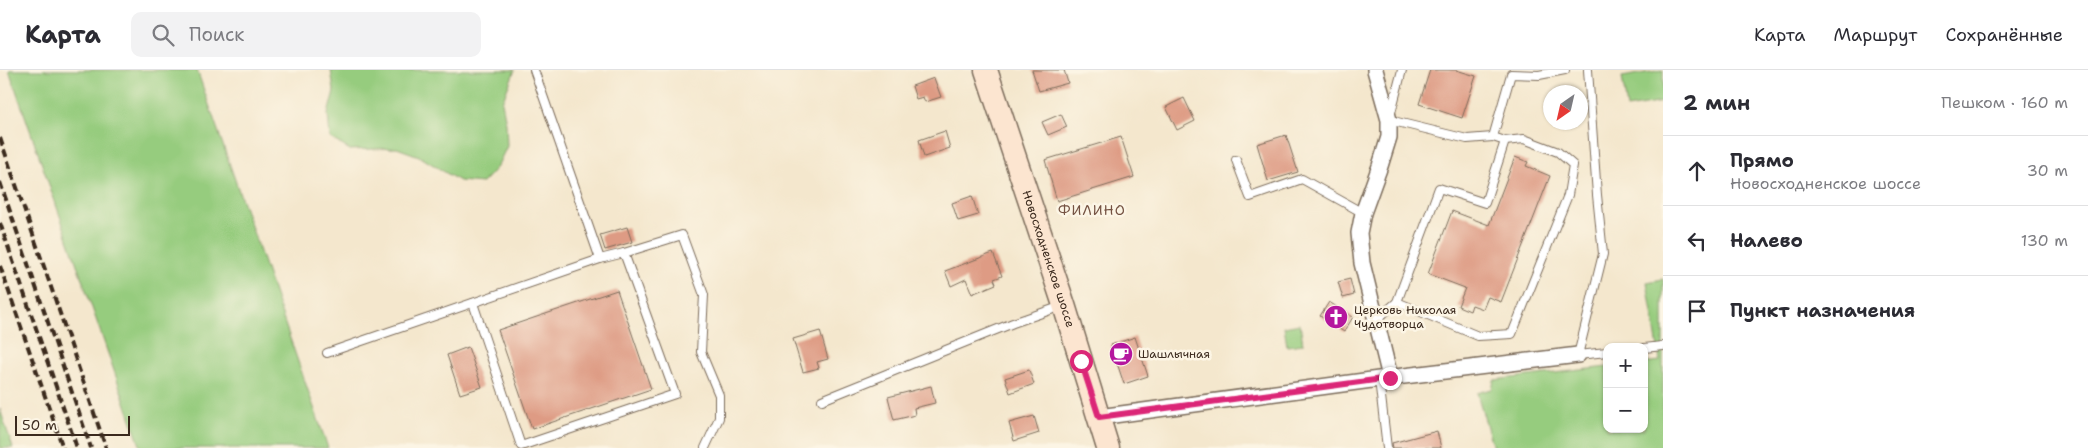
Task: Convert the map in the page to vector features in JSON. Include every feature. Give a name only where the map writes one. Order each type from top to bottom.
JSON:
[{"type":"main road","name":"Новосходненское шоссе","points":[[986,70],[1064,305],[1108,448]]},
{"type":"street","points":[[1376,70],[1389,120],[1389,137],[1363,213],[1359,233],[1362,264],[1376,320],[1384,378]]},
{"type":"street","points":[[1099,417],[1384,378],[1578,355]]},
{"type":"lane","points":[[534,70],[600,259]]},
{"type":"lane","points":[[1397,302],[1478,336],[1512,334],[1568,195],[1573,165],[1558,152],[1524,139],[1505,141],[1493,137],[1467,139],[1389,120],[1402,70]]},
{"type":"lane","points":[[1493,137],[1509,72],[1539,75],[1565,70]]},
{"type":"lane","points":[[1588,70],[1596,195],[1603,254],[1578,355],[1603,352]]},
{"type":"lane","points":[[1376,320],[1397,302],[1439,188],[1485,204],[1505,141]]},
{"type":"lane","points":[[1236,160],[1250,197],[1302,179],[1363,213]]},
{"type":"lane","points":[[327,353],[600,259],[682,235],[704,295],[701,352],[719,395],[718,418],[705,448]]},
{"type":"lane","points":[[473,303],[521,446],[675,394],[624,253]]},
{"type":"lane","points":[[822,400],[1013,323],[1064,305]]},
{"type":"lane","points":[[1648,348],[1663,346]]},
{"type":"lane","points":[[1384,378],[1387,448]]},
{"type":"green space","points":[[9,70],[197,70],[328,448],[141,448]]},
{"type":"green space","points":[[331,70],[515,70],[502,102],[507,146],[497,167],[482,183],[459,181],[419,156],[397,148],[350,150],[330,138],[328,114],[334,91]]},
{"type":"green space","points":[[1663,70],[1663,102],[1627,108],[1622,77]]},
{"type":"green space","points":[[1663,279],[1663,448],[1493,448],[1477,393],[1492,389],[1494,380],[1603,367],[1603,433],[1648,433],[1648,362],[1660,361],[1647,282]]},
{"type":"green space","points":[[1300,324],[1303,344],[1287,346],[1284,327]]},
{"type":"green space","points":[[0,409],[13,448],[0,448]]},
{"type":"building","points":[[1032,70],[1064,70],[1068,83],[1039,91]]},
{"type":"building","points":[[1430,70],[1456,70],[1476,76],[1462,118],[1419,104]]},
{"type":"building","points":[[934,78],[941,97],[925,102],[923,97],[916,99],[912,86]]},
{"type":"building","points":[[1184,98],[1195,121],[1177,130],[1166,107]]},
{"type":"building","points":[[1061,114],[1067,127],[1048,135],[1042,122]]},
{"type":"building","points":[[945,131],[950,148],[924,157],[919,140]]},
{"type":"building","points":[[1286,135],[1298,172],[1268,181],[1257,144]]},
{"type":"building","points":[[1121,137],[1134,177],[1057,201],[1045,160]]},
{"type":"building","points":[[1515,157],[1528,162],[1526,166],[1550,176],[1501,302],[1488,297],[1483,309],[1472,305],[1470,311],[1458,306],[1465,288],[1428,274],[1452,211],[1489,225]]},
{"type":"building","points":[[972,196],[978,215],[958,221],[952,203]]},
{"type":"building","points":[[627,227],[632,242],[605,250],[600,235]]},
{"type":"building","points":[[993,253],[1002,276],[994,279],[996,284],[972,294],[966,279],[951,286],[945,271]]},
{"type":"building","points":[[1350,279],[1354,295],[1343,298],[1338,282]]},
{"type":"building","points":[[617,290],[651,389],[532,429],[498,330]]},
{"type":"building","name":"Церковь Николая Чудотворца","points":[[1329,302],[1353,317],[1344,332],[1320,316]]},
{"type":"building","points":[[820,331],[828,359],[817,362],[819,368],[803,372],[793,339]]},
{"type":"building","points":[[1135,337],[1148,376],[1124,384],[1111,345]]},
{"type":"building","points":[[468,347],[482,387],[460,394],[447,355]]},
{"type":"building","points":[[1029,370],[1034,384],[1010,393],[1005,378]]},
{"type":"building","points":[[931,386],[935,403],[914,408],[915,415],[894,420],[888,397]]},
{"type":"building","points":[[1034,416],[1039,433],[1014,441],[1009,423]]},
{"type":"building","points":[[1437,431],[1441,448],[1393,448],[1392,443]]},
{"type":"railway","points":[[0,138],[106,448]]},
{"type":"railway","points":[[0,182],[91,448]]},
{"type":"railway","points":[[0,223],[77,448]]},
{"type":"railway","points":[[0,266],[63,448]]},
{"type":"place","name":"Церковь Николая Чудотворца","points":[[1336,317]]},
{"type":"place","name":"Шашлычная","points":[[1121,354]]},
{"type":"district","name":"ФИЛИНО","points":[[1092,210]]},
{"type":"route","points":[[1081,361],[1099,417],[1390,378]]}]
